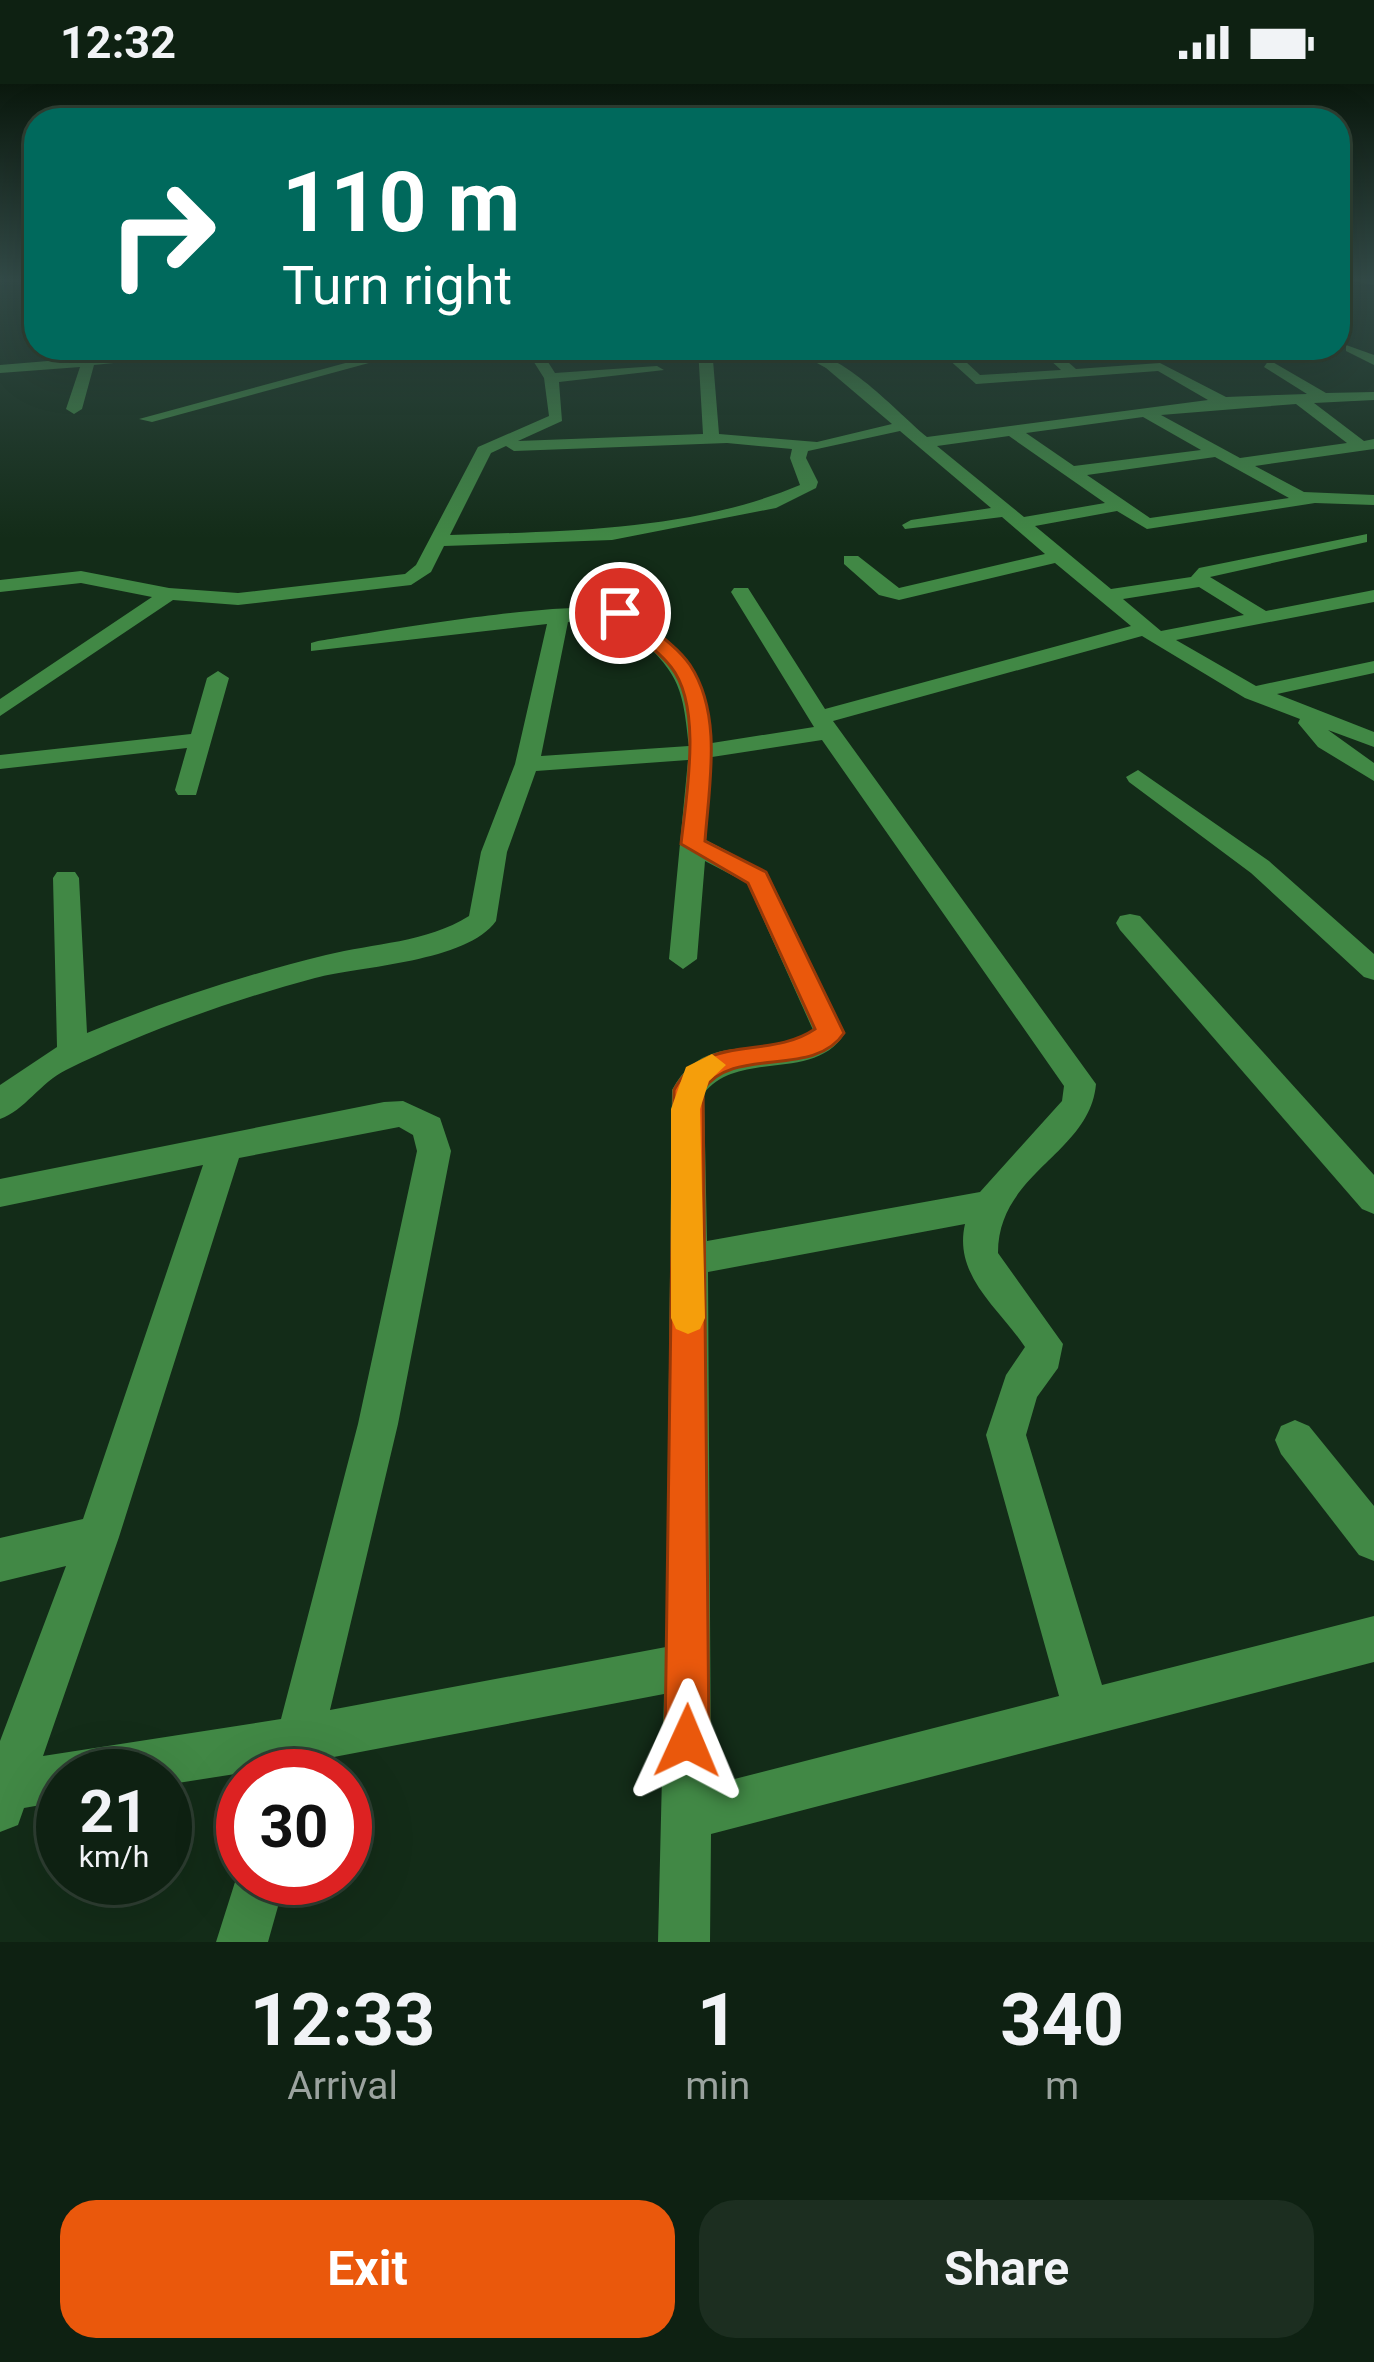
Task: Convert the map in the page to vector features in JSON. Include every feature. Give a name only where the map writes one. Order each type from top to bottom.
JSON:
[{"type":"street","points":[[0,369],[41,366]]},
{"type":"street","points":[[74,409],[87,366]]},
{"type":"street","points":[[147,419],[350,366]]},
{"type":"street","points":[[0,586],[81,577],[169,595],[238,599],[405,581],[421,573],[479,457],[490,446],[557,418],[551,378],[543,366]]},
{"type":"street","points":[[706,366],[711,439]]},
{"type":"street","points":[[832,366],[1151,634],[1253,693],[1374,740]]},
{"type":"street","points":[[963,366],[981,381],[1166,368],[1223,402]]},
{"type":"street","points":[[1064,366],[1074,374]]},
{"type":"street","points":[[1272,366],[1323,398]]},
{"type":"street","points":[[551,378],[615,367],[657,370]]},
{"type":"street","points":[[921,443],[1223,402],[1374,396]]},
{"type":"street","points":[[1299,399],[1367,445]]},
{"type":"street","points":[[1146,413],[1307,497],[1374,500]]},
{"type":"street","points":[[490,446],[711,439],[801,447],[836,445],[902,426]]},
{"type":"street","points":[[1012,430],[1144,524],[1160,526],[1301,504],[1307,497]]},
{"type":"street","points":[[1238,463],[1367,445]]},
{"type":"street","points":[[437,541],[612,535],[770,504],[807,488],[810,482],[798,458],[801,447]]},
{"type":"street","points":[[1070,472],[1219,452]]},
{"type":"street","points":[[911,525],[1117,506]]},
{"type":"street","points":[[1202,581],[1202,571],[1361,538]]},
{"type":"street","points":[[850,560],[886,591],[899,594],[1055,557]]},
{"type":"street","points":[[1104,596],[1202,581],[1262,617]]},
{"type":"street","points":[[741,592],[823,725],[1080,1084],[1078,1106],[987,1205],[979,1256],[1044,1344],[1044,1355],[1009,1412],[1006,1435],[1088,1713]]},
{"type":"street","points":[[0,709],[169,595]]},
{"type":"street","points":[[526,764],[701,751],[823,725],[1151,634],[1374,596]]},
{"type":"street","points":[[318,646],[559,616],[626,615],[680,664],[694,691],[701,751],[683,959]]},
{"type":"street","points":[[0,1106],[16,1085],[221,993],[475,926],[485,913],[498,834],[526,764],[559,616]]},
{"type":"street","points":[[1253,693],[1374,667]]},
{"type":"street","points":[[187,790],[197,740],[218,678]]},
{"type":"street","points":[[1303,713],[1326,742],[1374,774]]},
{"type":"street","points":[[0,762],[197,740]]},
{"type":"street","points":[[1138,777],[1260,867],[1374,970]]},
{"type":"street","points":[[684,1942],[686,1109],[697,1075],[721,1061],[823,1041],[830,1033],[758,878],[693,844]]},
{"type":"street","points":[[66,878],[74,1056]]},
{"type":"street","points":[[1130,922],[1374,1199]]},
{"type":"street","points":[[0,1193],[403,1114],[428,1127],[434,1151],[378,1424],[297,1749]]},
{"type":"street","points":[[4,1796],[98,1537],[226,1147]]},
{"type":"street","points":[[687,1260],[987,1205]]},
{"type":"street","points":[[1295,1440],[1374,1540]]},
{"type":"street","points":[[0,1560],[98,1537]]},
{"type":"street","points":[[686,1816],[1374,1639]]},
{"type":"street","points":[[333,1749],[688,1666]]},
{"type":"street","points":[[4,1796],[36,1786]]},
{"type":"street","points":[[242,1942],[252,1905]]},
{"type":"slow traffic","points":[[688,1318],[686,1109],[688,1090],[697,1075],[712,1065]]},
{"type":"route","points":[[620,613],[680,664],[694,691],[701,751],[693,844],[738,863],[758,878],[830,1033],[813,1044],[721,1061],[697,1075],[688,1090],[687,1741]]}]
